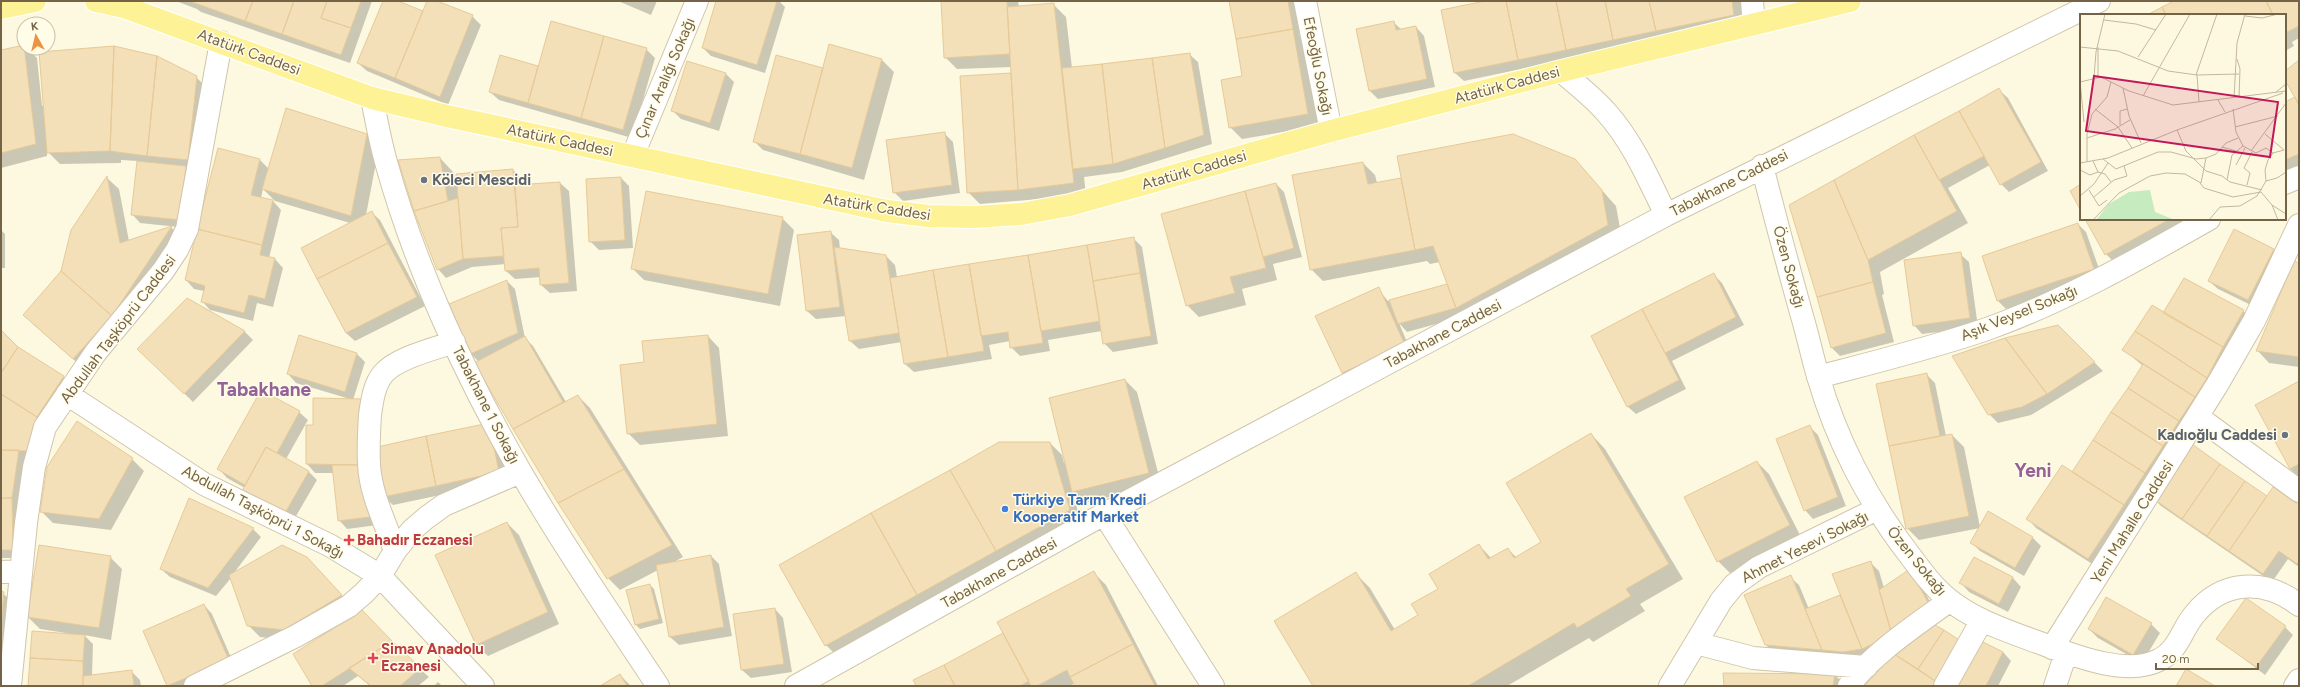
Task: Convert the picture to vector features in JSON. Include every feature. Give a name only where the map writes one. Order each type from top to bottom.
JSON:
[{"type":"main road","points":[[3,5],[35,1]]},
{"type":"main road","name":"Atatürk Caddesi","points":[[96,1],[124,7],[372,98],[447,116],[633,155],[887,212],[928,216],[973,217],[1020,214],[1070,205],[1331,131],[1561,71],[1754,24],[1808,6],[1850,1]]},
{"type":"street","name":"Çınar Aralığı Sokağı","points":[[633,155],[697,1]]},
{"type":"street","name":"Efeoğlu Sokağı","points":[[1306,1],[1331,131]]},
{"type":"street","points":[[1752,1],[1754,24]]},
{"type":"street","name":"Tabakhane Caddesi","points":[[796,686],[1104,514],[1666,215],[2069,8],[2099,1]]},
{"type":"street","name":"Abdullah Taşköprü Caddesi","points":[[10,686],[11,572],[34,466],[45,427],[96,352],[163,271],[177,250],[187,229],[221,42]]},
{"type":"street","points":[[1561,71],[1606,112],[1622,133],[1639,160],[1666,215]]},
{"type":"street","name":"Tabakhane 1 Sokağı","points":[[372,98],[385,161],[398,202],[435,300],[454,342],[520,472],[658,686]]},
{"type":"street","name":"Özen Sokağı","points":[[1762,166],[1818,377],[1839,433],[1877,509],[1935,588],[1949,601],[1982,620],[2059,650],[2119,666],[2143,666],[2160,660],[2176,646],[2193,616],[2206,602],[2222,592],[2239,587],[2257,586],[2286,595],[2299,605]]},
{"type":"street","points":[[2286,183],[2299,177]]},
{"type":"street","name":"Aşık Veysel Sokağı","points":[[1818,377],[1952,340],[2038,308],[2118,270],[2207,220]]},
{"type":"street","name":"Yeni Mahalle Caddesi","points":[[2055,686],[2059,650],[2254,321],[2298,228]]},
{"type":"street","points":[[395,551],[375,494],[368,465],[369,428],[373,397],[383,374],[394,365],[423,352],[454,342]]},
{"type":"street","name":"Abdullah Taşköprü 1 Sokağı","points":[[67,394],[204,484],[331,546],[380,576],[483,686]]},
{"type":"street","points":[[2198,417],[2299,491]]},
{"type":"street","points":[[195,686],[296,636],[349,606],[380,576],[395,551],[412,530],[444,505],[520,472]]},
{"type":"street","name":"Ahmet Yesevi Sokağı","points":[[1670,686],[1721,601],[1734,584],[1746,575],[1877,509]]},
{"type":"street","points":[[1104,514],[1213,686]]},
{"type":"street","points":[[1849,686],[1866,667],[1902,636],[1949,601]]},
{"type":"street","points":[[1945,686],[1982,620]]},
{"type":"street","points":[[1696,643],[1753,658],[1866,667]]},
{"type":"street","points":[[2295,686],[2299,680]]},
{"type":"building","points":[[189,1],[253,1],[245,21]]},
{"type":"building","points":[[253,1],[294,1],[282,34],[245,21]]},
{"type":"building","points":[[294,1],[327,1],[321,18],[351,28],[341,55],[282,34]]},
{"type":"building","points":[[327,1],[361,1],[351,28],[321,18]]},
{"type":"building","points":[[383,1],[398,1],[423,11],[395,78],[357,63]]},
{"type":"building","points":[[427,1],[437,1],[473,15],[440,97],[395,78]]},
{"type":"building","points":[[716,1],[777,1],[757,65],[702,48]]},
{"type":"building","points":[[941,1],[1007,1],[1010,54],[944,58]]},
{"type":"building","points":[[1229,1],[1288,1],[1293,29],[1236,39]]},
{"type":"building","points":[[1485,1],[1506,1],[1518,60],[1454,73],[1441,10]]},
{"type":"building","points":[[1506,1],[1556,1],[1566,50],[1518,60]]},
{"type":"building","points":[[1556,1],[1605,1],[1613,40],[1566,50]]},
{"type":"building","points":[[1605,1],[1649,1],[1656,31],[1613,40]]},
{"type":"building","points":[[1649,1],[1732,1],[1734,15],[1656,31]]},
{"type":"building","points":[[2174,1],[2266,1],[2272,14],[2166,14],[2162,7]]},
{"type":"building","points":[[2266,1],[2299,1],[2299,26],[2286,32],[2286,14],[2272,14]]},
{"type":"building","points":[[1054,3],[1074,183],[1018,190],[1007,7]]},
{"type":"building","points":[[2162,7],[2166,14],[2149,14]]},
{"type":"building","points":[[551,21],[604,36],[581,118],[528,103]]},
{"type":"building","points":[[1394,21],[1396,30],[1416,26],[1427,79],[1369,91],[1356,29]]},
{"type":"building","points":[[1293,29],[1308,114],[1229,128],[1221,80],[1242,76],[1236,39]]},
{"type":"building","points":[[604,36],[647,48],[623,130],[581,118]]},
{"type":"building","points":[[829,44],[882,59],[852,168],[800,154]]},
{"type":"building","points":[[114,46],[157,56],[147,156],[110,151]]},
{"type":"building","points":[[114,46],[110,151],[47,153],[39,56],[56,56],[56,51]]},
{"type":"building","points":[[16,47],[16,56],[25,56],[36,144],[1,153],[1,50]]},
{"type":"building","points":[[1190,53],[1204,135],[1165,148],[1152,58]]},
{"type":"building","points":[[500,55],[538,66],[528,103],[489,92]]},
{"type":"building","points":[[776,55],[823,68],[800,154],[753,142]]},
{"type":"building","points":[[157,56],[197,76],[188,160],[147,156]]},
{"type":"building","points":[[1152,58],[1165,148],[1113,164],[1102,64]]},
{"type":"building","points":[[2299,60],[2299,105],[2286,82],[2286,70]]},
{"type":"building","points":[[687,61],[726,73],[710,123],[671,111]]},
{"type":"building","points":[[1102,64],[1113,164],[1073,169],[1062,68]]},
{"type":"building","points":[[1011,73],[1018,190],[967,193],[960,76]]},
{"type":"building","points":[[1999,88],[2041,162],[2000,185],[1959,111]]},
{"type":"building","points":[[2295,97],[2299,105],[2299,154],[2286,160],[2286,102]]},
{"type":"building","points":[[286,108],[367,134],[351,216],[262,189]]},
{"type":"building","points":[[1959,111],[1984,156],[1939,180],[1914,135]]},
{"type":"building","points":[[945,132],[952,185],[893,193],[886,140]]},
{"type":"building","points":[[1513,134],[1575,159],[1602,190],[1608,225],[1456,308],[1433,246],[1415,250],[1397,156]]},
{"type":"building","points":[[1914,135],[1957,211],[1868,260],[1834,180]]},
{"type":"building","points":[[218,148],[260,159],[251,195],[273,200],[262,245],[197,229]]},
{"type":"building","name":"Köleci Mescidi","points":[[440,157],[448,201],[414,211],[398,160]]},
{"type":"building","points":[[137,161],[186,166],[180,220],[131,215]]},
{"type":"building","points":[[1363,162],[1368,184],[1401,178],[1415,250],[1310,270],[1292,175]]},
{"type":"building","points":[[513,169],[518,227],[501,228],[504,256],[463,259],[456,174]]},
{"type":"building","points":[[107,176],[120,243],[172,226],[112,316],[61,271],[71,230]]},
{"type":"building","points":[[621,177],[625,240],[589,242],[586,179]]},
{"type":"building","points":[[1834,180],[1868,260],[1873,282],[1817,297],[1789,205]]},
{"type":"building","points":[[560,182],[569,283],[540,285],[539,268],[505,271],[501,228],[518,227],[515,185]]},
{"type":"building","points":[[1276,183],[1294,248],[1263,257],[1245,191]]},
{"type":"building","points":[[2080,185],[2080,209],[2070,191]]},
{"type":"building","points":[[646,191],[783,217],[768,294],[631,269]]},
{"type":"building","points":[[1245,191],[1266,268],[1230,277],[1235,293],[1186,306],[1161,214]]},
{"type":"building","points":[[458,198],[463,259],[437,270],[414,211]]},
{"type":"building","points":[[372,211],[388,243],[317,279],[301,248]]},
{"type":"building","points":[[2086,220],[2168,220],[2105,255]]},
{"type":"building","points":[[2078,223],[2094,269],[1997,301],[1982,256]]},
{"type":"building","points":[[197,229],[262,245],[260,255],[275,258],[265,299],[249,295],[244,313],[201,302],[205,286],[185,280]]},
{"type":"building","points":[[2234,229],[2274,249],[2248,300],[2208,281]]},
{"type":"building","points":[[831,231],[840,307],[806,311],[797,235]]},
{"type":"building","points":[[1134,237],[1140,273],[1093,281],[1087,245]]},
{"type":"building","points":[[388,243],[417,297],[346,333],[317,279]]},
{"type":"building","points":[[1087,245],[1100,321],[1041,331],[1028,255]]},
{"type":"building","points":[[834,247],[886,255],[899,333],[849,341]]},
{"type":"building","points":[[1961,252],[1970,318],[1913,326],[1904,260]]},
{"type":"building","points":[[1028,255],[1043,343],[1010,348],[1008,332],[981,336],[969,264]]},
{"type":"building","points":[[2294,261],[2299,263],[2299,357],[2256,351]]},
{"type":"building","points":[[969,264],[984,351],[948,357],[933,270]]},
{"type":"building","points":[[933,270],[948,357],[904,364],[890,278]]},
{"type":"building","points":[[61,271],[112,316],[73,359],[23,315]]},
{"type":"building","points":[[1140,273],[1151,336],[1103,344],[1093,281]]},
{"type":"building","points":[[1714,273],[1736,317],[1665,353],[1642,309]]},
{"type":"building","points":[[2184,278],[2244,310],[2223,347],[2163,313]]},
{"type":"building","points":[[507,280],[518,333],[470,354],[449,304]]},
{"type":"building","points":[[1873,282],[1886,333],[1831,348],[1817,297]]},
{"type":"building","points":[[1447,284],[1456,308],[1398,324],[1389,300]]},
{"type":"building","points":[[1379,287],[1405,345],[1342,373],[1315,316]]},
{"type":"building","points":[[187,298],[245,331],[184,394],[137,349]]},
{"type":"building","points":[[2152,305],[2223,347],[2207,378],[2135,331]]},
{"type":"building","points":[[1642,309],[1679,380],[1627,407],[1591,336]]},
{"type":"building","points":[[2058,325],[2095,362],[2047,394],[2005,338]]},
{"type":"building","points":[[1,330],[18,347],[1,373]]},
{"type":"building","points":[[2135,331],[2207,378],[2195,397],[2122,350]]},
{"type":"building","points":[[299,335],[357,353],[345,392],[287,374]]},
{"type":"building","points":[[708,335],[717,424],[627,434],[620,365],[644,362],[642,341]]},
{"type":"building","points":[[525,336],[563,402],[513,429],[474,363]]},
{"type":"building","points":[[2005,338],[2047,394],[2022,407],[1988,415],[1952,356]]},
{"type":"building","points":[[18,347],[64,376],[37,417],[1,394],[1,373]]},
{"type":"building","points":[[2143,364],[2195,397],[2179,421],[2128,388]]},
{"type":"building","points":[[1927,373],[1940,436],[1889,446],[1876,384]]},
{"type":"building","points":[[1125,379],[1149,473],[1072,492],[1049,398]]},
{"type":"building","name":"Kadıoğlu Caddesi","points":[[2299,381],[2299,464],[2290,469],[2255,405]]},
{"type":"building","points":[[2128,388],[2179,421],[2163,446],[2111,412]]},
{"type":"building","points":[[261,390],[300,411],[277,453],[266,447],[245,485],[217,469]]},
{"type":"building","points":[[1,394],[37,417],[29,451],[1,450]]},
{"type":"building","points":[[578,395],[624,469],[558,503],[513,429]]},
{"type":"building","points":[[313,398],[363,399],[363,465],[306,464],[306,425],[313,425]]},
{"type":"building","points":[[2111,412],[2163,446],[2145,473],[2093,440]]},
{"type":"building","points":[[77,421],[133,458],[99,519],[40,512],[47,467]]},
{"type":"building","points":[[489,423],[499,472],[436,486],[426,436]]},
{"type":"building","points":[[1810,425],[1838,497],[1804,511],[1776,439]]},
{"type":"building","points":[[1591,433],[1669,564],[1626,589],[1631,596],[1577,628],[1574,623],[1468,686],[1313,686],[1274,621],[1356,572],[1391,631],[1418,615],[1411,604],[1438,589],[1429,574],[1479,544],[1488,559],[1508,548],[1514,558],[1541,542],[1506,483]]},
{"type":"building","points":[[1952,434],[1969,516],[1906,529],[1889,446]]},
{"type":"building","points":[[426,436],[436,486],[383,497],[373,448]]},
{"type":"building","points":[[2093,440],[2145,473],[2124,505],[2072,472]]},
{"type":"building","points":[[999,442],[1050,442],[1070,510],[996,551],[950,470]]},
{"type":"building","points":[[2189,442],[2220,464],[2182,519],[2151,497]]},
{"type":"building","points":[[266,447],[309,471],[284,515],[241,493]]},
{"type":"building","points":[[1,450],[19,450],[12,498],[1,498]]},
{"type":"building","points":[[1757,461],[1790,525],[1717,562],[1684,497]]},
{"type":"building","points":[[2220,464],[2245,481],[2207,536],[2182,519]]},
{"type":"building","points":[[332,465],[363,465],[370,517],[338,521]]},
{"type":"building","points":[[2062,465],[2124,505],[2088,559],[2026,519]]},
{"type":"building","points":[[624,469],[672,545],[607,579],[558,503]]},
{"type":"building","points":[[950,470],[996,551],[917,595],[871,513]]},
{"type":"building","points":[[2245,481],[2267,496],[2229,551],[2207,536]]},
{"type":"building","points":[[2273,487],[2299,505],[2299,561],[2297,564],[2279,551],[2263,574],[2229,551]]},
{"type":"building","points":[[1,498],[12,498],[13,550],[1,550]]},
{"type":"building","points":[[189,498],[254,528],[208,588],[160,569]]},
{"type":"building","points":[[1988,511],[2033,537],[2015,568],[1970,543]]},
{"type":"building","points":[[871,513],[917,595],[825,646],[779,565]]},
{"type":"building","points":[[507,522],[548,612],[476,645],[435,555]]},
{"type":"building","points":[[39,545],[111,556],[99,628],[27,617]]},
{"type":"building","points":[[282,545],[307,557],[342,595],[284,630],[247,626],[229,575]]},
{"type":"building","points":[[711,555],[724,627],[669,637],[656,565]]},
{"type":"building","points":[[1974,557],[2013,577],[1999,604],[1959,583]]},
{"type":"building","points":[[1871,561],[1892,635],[1862,649],[1832,574]]},
{"type":"building","points":[[1910,569],[1930,606],[1892,635],[1879,590]]},
{"type":"building","points":[[1094,571],[1133,644],[1070,677],[1067,670],[1037,686],[1031,686],[997,622]]},
{"type":"building","points":[[1791,575],[1822,650],[1765,645],[1744,595]]},
{"type":"building","points":[[650,584],[659,619],[635,625],[626,590]]},
{"type":"building","points":[[1,591],[4,592],[1,623]]},
{"type":"building","points":[[1840,595],[1862,649],[1843,652],[1822,650],[1805,609]]},
{"type":"building","points":[[2106,597],[2152,623],[2133,655],[2088,629]]},
{"type":"building","points":[[2246,598],[2286,626],[2256,667],[2216,639]]},
{"type":"building","points":[[204,604],[229,660],[167,686],[143,631]]},
{"type":"building","points":[[775,608],[784,664],[741,670],[733,614]]},
{"type":"building","points":[[362,610],[392,641],[322,686],[312,686],[293,654]]},
{"type":"building","points":[[1928,621],[1944,630],[1918,669],[1894,654]]},
{"type":"building","points":[[1944,630],[1964,643],[1938,683],[1918,669]]},
{"type":"building","points":[[32,631],[85,635],[83,661],[30,658]]},
{"type":"building","points":[[1003,633],[1029,681],[1020,686],[955,686],[944,665]]},
{"type":"building","points":[[1977,639],[2003,652],[1986,686],[1953,686]]},
{"type":"building","points":[[392,641],[421,668],[400,686],[371,686],[349,668]]},
{"type":"building","points":[[1133,644],[1155,686],[1075,686],[1070,677]]},
{"type":"building","points":[[1894,654],[1938,683],[1936,686],[1864,686]]},
{"type":"building","points":[[30,658],[83,661],[83,686],[28,686]]},
{"type":"building","points":[[944,665],[955,686],[916,686],[913,680]]},
{"type":"building","points":[[2186,669],[2215,686],[2176,686]]},
{"type":"building","points":[[132,670],[134,686],[83,686],[83,676]]},
{"type":"building","points":[[1723,673],[1835,674],[1833,686],[1724,686]]},
{"type":"building","points":[[620,674],[627,686],[600,686]]},
{"type":"place","name":"Köleci Mescidi","points":[[424,180]]},
{"type":"place","name":"Kadıoğlu Caddesi","points":[[2285,435]]},
{"type":"place","name":"Türkiye Tarım Kredi Kooperatif Market","points":[[1005,509]]},
{"type":"place","name":"Bahadır Eczanesi","points":[[349,540]]},
{"type":"place","name":"Simav Anadolu Eczanesi","points":[[373,658]]},
{"type":"district","name":"Tabakhane","points":[[264,389]]},
{"type":"district","name":"Yeni","points":[[2033,470]]}]
